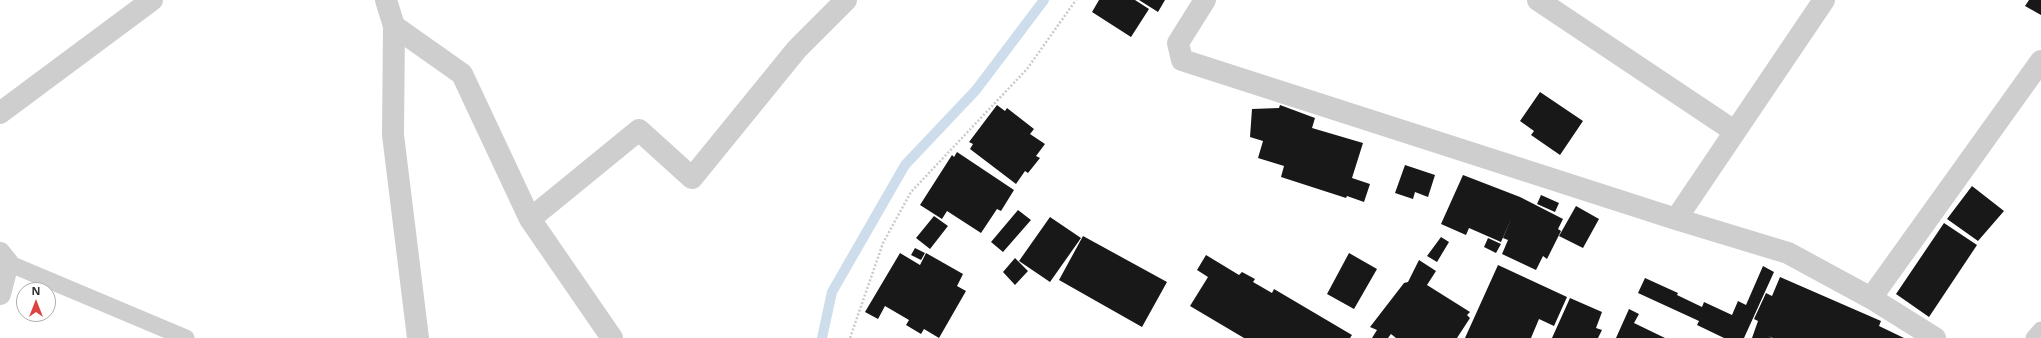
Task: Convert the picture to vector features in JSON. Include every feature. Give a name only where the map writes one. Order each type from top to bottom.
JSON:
[{"type":"street","points":[[0,113],[152,0]]},
{"type":"street","points":[[386,0],[394,26],[393,135],[418,338]]},
{"type":"street","points":[[530,219],[639,130],[692,178],[796,49],[846,0]]},
{"type":"street","points":[[1205,0],[1178,43],[1182,60],[1676,219],[1788,253],[1871,298],[1935,338]]},
{"type":"street","points":[[1538,0],[1734,131]]},
{"type":"street","points":[[1676,219],[1734,131],[1824,0]]},
{"type":"street","points":[[394,26],[462,74],[530,219],[612,338]]},
{"type":"street","points":[[1871,298],[2041,60]]},
{"type":"street","points":[[0,294],[4,258]]},
{"type":"lane","points":[[4,258],[186,338]]},
{"type":"lane","points":[[2034,338],[2041,330]]},
{"type":"path","points":[[850,338],[883,242],[911,192],[1027,69],[1076,0]]},
{"type":"building","points":[[1099,0],[1135,0],[1149,9],[1131,37],[1092,12]]},
{"type":"building","points":[[1139,0],[1165,0],[1158,12]]},
{"type":"building","points":[[2029,0],[2041,0],[2041,15],[2025,6]]},
{"type":"building","points":[[1540,92],[1583,121],[1560,155],[1531,135],[1534,131],[1520,121]]},
{"type":"building","points":[[997,105],[1005,111],[1007,108],[1034,129],[1030,134],[1045,144],[1036,156],[1040,158],[1028,173],[1025,171],[1016,184],[970,149],[973,144],[969,142]]},
{"type":"building","points":[[1280,105],[1315,118],[1312,128],[1363,143],[1352,178],[1370,184],[1364,202],[1347,196],[1346,198],[1281,177],[1284,166],[1258,158],[1263,141],[1250,137],[1252,109],[1279,108]]},
{"type":"building","points":[[957,152],[1014,190],[1001,211],[997,209],[981,233],[947,211],[942,219],[920,205],[952,155],[954,157]]},
{"type":"building","points":[[1405,165],[1435,175],[1428,197],[1415,192],[1413,199],[1395,193]]},
{"type":"building","points":[[1463,175],[1520,197],[1563,219],[1558,229],[1561,231],[1547,259],[1543,256],[1536,270],[1502,254],[1508,240],[1503,238],[1512,217],[1501,242],[1469,228],[1466,235],[1441,224]]},
{"type":"building","points":[[1972,186],[2004,211],[1978,241],[1947,219]]},
{"type":"building","points":[[1541,195],[1559,203],[1555,212],[1537,204]]},
{"type":"building","points":[[1576,206],[1599,219],[1583,248],[1559,236]]},
{"type":"building","points":[[1018,210],[1031,220],[1003,252],[991,242]]},
{"type":"building","points":[[934,216],[948,226],[930,249],[916,238]]},
{"type":"building","points":[[1050,217],[1081,238],[1050,282],[1019,261]]},
{"type":"building","points":[[1944,223],[1977,245],[1929,317],[1896,294]]},
{"type":"building","points":[[1083,236],[1167,282],[1142,327],[1059,280]]},
{"type":"building","points":[[1441,237],[1449,242],[1437,262],[1427,256]]},
{"type":"building","points":[[1488,238],[1501,244],[1496,253],[1484,247]]},
{"type":"building","points":[[915,248],[925,253],[921,260],[911,255]]},
{"type":"building","points":[[900,253],[920,265],[926,253],[963,274],[957,286],[966,291],[939,338],[924,329],[921,334],[906,325],[909,320],[885,306],[878,319],[865,312]]},
{"type":"building","points":[[1349,253],[1377,269],[1354,309],[1327,294]]},
{"type":"building","points":[[1206,255],[1239,275],[1242,272],[1255,279],[1253,282],[1272,293],[1274,289],[1352,335],[1350,338],[1244,338],[1190,306],[1208,277],[1197,270]]},
{"type":"building","points":[[1015,258],[1028,271],[1015,285],[1003,272]]},
{"type":"building","points":[[1419,260],[1436,271],[1427,285],[1470,312],[1467,315],[1470,318],[1457,338],[1396,338],[1391,334],[1388,338],[1372,338],[1377,330],[1370,327],[1404,283],[1408,282]]},
{"type":"building","points":[[1498,265],[1567,297],[1554,326],[1539,319],[1531,338],[1465,338]]},
{"type":"building","points":[[1763,266],[1774,272],[1744,338],[1724,338],[1697,325],[1699,321],[1638,293],[1645,278],[1678,293],[1677,295],[1702,307],[1704,302],[1732,315],[1738,301],[1746,305]]},
{"type":"building","points":[[1780,277],[1881,321],[1879,326],[1904,338],[1773,338],[1768,336],[1772,338],[1752,338],[1758,321],[1754,319],[1766,293],[1772,296]]},
{"type":"building","points":[[1570,298],[1602,312],[1596,328],[1602,330],[1598,338],[1552,338]]},
{"type":"building","points":[[1629,309],[1639,314],[1634,323],[1665,338],[1616,338]]},
{"type":"waterway","points":[[822,338],[832,292],[905,165],[976,90],[1044,0]]}]
